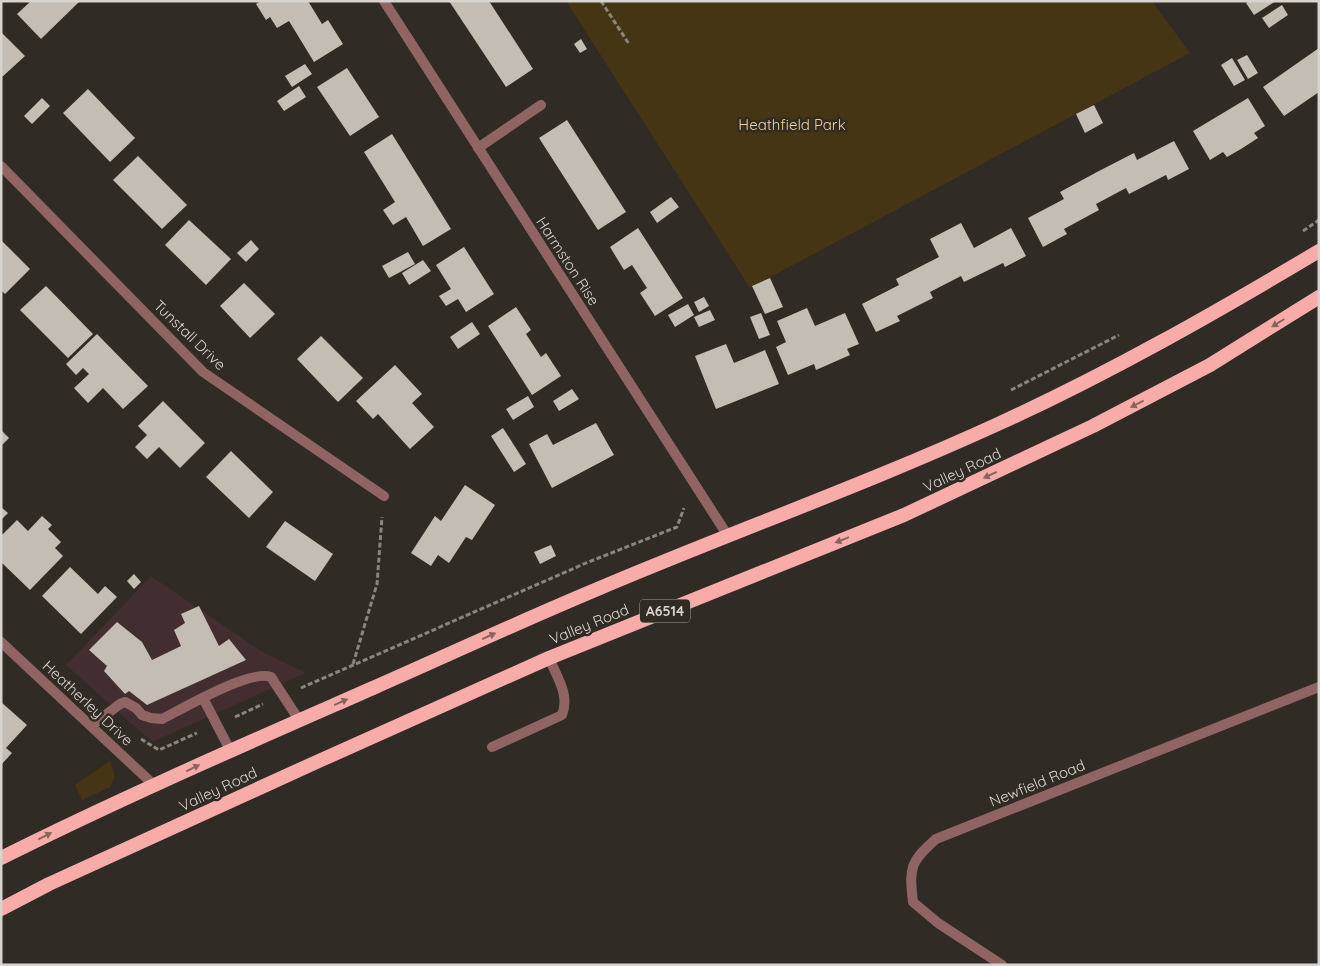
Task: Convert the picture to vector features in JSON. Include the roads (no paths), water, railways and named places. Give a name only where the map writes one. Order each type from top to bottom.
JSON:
[{"type":"highway","name":"Valley Road","points":[[1,858],[69,824],[230,750],[599,588],[998,424],[1228,306],[1319,251]]},
{"type":"highway","name":"Valley Road","points":[[1,909],[94,863],[549,658],[913,511],[1093,426],[1210,366],[1319,297]]},
{"type":"street","name":"Harmston Rise","points":[[384,1],[728,536]]},
{"type":"street","points":[[478,148],[542,105]]},
{"type":"street","name":"Tunstall Drive","points":[[1,166],[204,372],[384,496]]},
{"type":"street","name":"Heatherley Drive","points":[[1,642],[155,786]]},
{"type":"street","points":[[492,747],[562,715],[566,704],[565,693],[549,658]]},
{"type":"street","points":[[91,726],[125,702],[136,708],[142,715],[162,719],[203,698],[253,676],[264,674],[271,677],[299,720]]},
{"type":"street","name":"Newfield Road","points":[[1002,965],[938,923],[913,902],[910,875],[917,856],[936,839],[1319,687]]},
{"type":"street","points":[[203,698],[230,750]]},
{"type":"park label","name":"Heathfield Park","points":[[792,124]]}]
